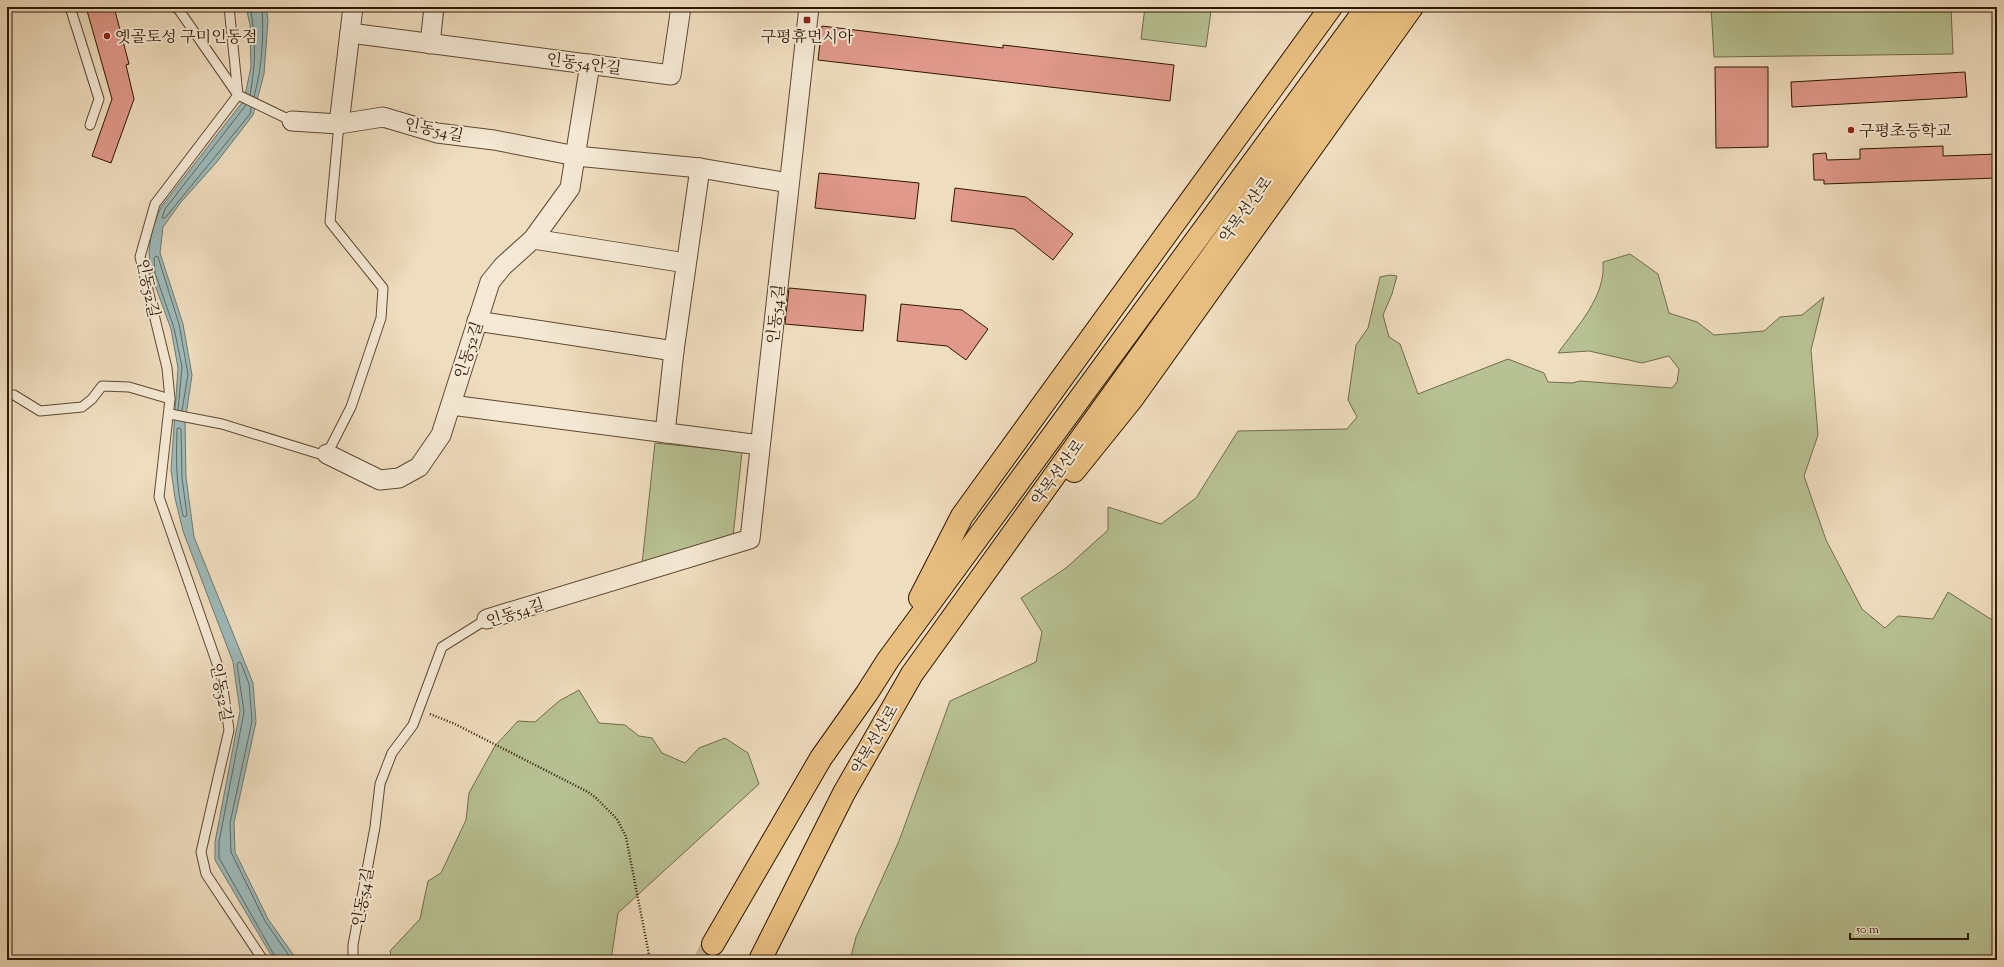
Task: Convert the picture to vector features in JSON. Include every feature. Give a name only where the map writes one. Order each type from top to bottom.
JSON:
[{"type":"highway","points":[[888,660],[962,516],[1331,7]]},
{"type":"highway","name":"약목선산로","points":[[713,944],[820,758],[867,693],[888,660],[1367,7]]},
{"type":"highway","name":"약목선산로","points":[[760,960],[844,793],[912,674],[1314,112],[1391,7]]},
{"type":"highway","points":[[912,674],[1132,399],[1412,7]]},
{"type":"street","points":[[339,124],[353,7]]},
{"type":"street","points":[[430,44],[434,7]]},
{"type":"street","name":"인동54안길","points":[[350,33],[671,74],[681,7]]},
{"type":"street","name":"인동54길","points":[[487,619],[750,539],[809,7]]},
{"type":"street","points":[[576,156],[590,64]]},
{"type":"street","name":"인동54길","points":[[292,121],[339,124],[383,117],[437,133],[494,140],[576,156],[700,168],[789,183]]},
{"type":"street","name":"인동52길","points":[[327,454],[380,480],[400,478],[419,467],[442,435],[490,282],[503,266],[533,238],[570,188],[576,156]]},
{"type":"street","points":[[665,433],[674,350],[700,168]]},
{"type":"street","points":[[533,238],[686,263]]},
{"type":"street","points":[[477,321],[674,350]]},
{"type":"street","points":[[451,405],[760,445]]},
{"type":"lane","points":[[70,7],[99,99],[90,125]]},
{"type":"lane","points":[[175,7],[179,10],[238,95],[292,121]]},
{"type":"lane","points":[[229,7],[238,95]]},
{"type":"lane","name":"인동52길","points":[[238,95],[155,204],[140,256],[167,368],[170,399],[170,414],[159,497],[221,675],[229,730],[201,852],[206,874],[263,960]]},
{"type":"lane","points":[[327,454],[352,407],[381,318],[383,288],[330,222],[339,124]]},
{"type":"lane","points":[[7,395],[14,396],[40,411],[82,407],[92,399],[102,386],[129,387],[170,399]]},
{"type":"lane","name":"인동52길","points":[[170,414],[222,424],[326,456],[327,454]]},
{"type":"lane","name":"인동54길","points":[[353,960],[353,945],[375,826],[380,784],[392,753],[413,725],[442,647],[487,619]]},
{"type":"path","points":[[418,709],[455,724],[588,792],[606,807],[617,819],[626,837],[650,960]]},
{"type":"green space","points":[[1145,7],[1172,7],[1211,11],[1206,47],[1141,39]]},
{"type":"green space","points":[[1711,7],[1951,7],[1953,54],[1714,57]]},
{"type":"green space","points":[[1630,254],[1658,274],[1669,313],[1697,322],[1714,335],[1764,331],[1780,317],[1802,315],[1824,297],[1811,350],[1818,435],[1804,476],[1826,540],[1862,609],[1885,628],[1898,616],[1933,619],[1948,592],[1997,623],[1997,960],[850,960],[856,937],[899,841],[950,701],[1036,662],[1042,632],[1021,598],[1066,568],[1108,530],[1108,507],[1161,524],[1196,498],[1238,431],[1347,429],[1357,417],[1348,400],[1356,345],[1368,328],[1380,277],[1390,275],[1397,276],[1392,294],[1383,315],[1389,337],[1400,344],[1418,394],[1508,359],[1544,373],[1548,382],[1572,383],[1580,381],[1672,388],[1677,382],[1679,369],[1669,356],[1642,363],[1589,351],[1558,353],[1581,322],[1595,299],[1603,275],[1603,262]]},
{"type":"green space","points":[[655,443],[742,452],[733,537],[641,573]]},
{"type":"green space","points":[[579,690],[599,723],[625,725],[639,736],[652,738],[662,753],[685,763],[699,748],[725,738],[748,753],[759,784],[618,913],[611,960],[392,960],[390,951],[420,919],[428,881],[441,873],[466,820],[469,793],[495,746],[518,721],[535,722],[559,701]]},
{"type":"water","points":[[246,7],[266,7],[268,20],[264,74],[253,115],[216,163],[181,202],[163,227],[160,253],[183,324],[192,375],[185,422],[186,477],[194,537],[253,683],[256,722],[234,823],[235,852],[268,919],[297,960],[274,960],[215,860],[215,842],[240,711],[233,662],[183,531],[175,498],[171,470],[178,368],[171,329],[151,274],[149,252],[152,229],[161,207],[244,100],[251,67],[250,25]]},
{"type":"building","points":[[86,7],[114,7],[129,64],[126,65],[134,99],[111,163],[92,156],[112,99]]},
{"type":"building","points":[[822,26],[1003,48],[1003,45],[1174,65],[1170,101],[818,60]]},
{"type":"building","points":[[1715,67],[1768,67],[1768,147],[1716,148]]},
{"type":"building","points":[[1965,72],[1967,97],[1792,107],[1791,82]]},
{"type":"building","points":[[1943,146],[1943,156],[1997,154],[1997,178],[1824,184],[1824,180],[1814,180],[1813,154],[1826,153],[1827,160],[1860,159],[1860,149]]},
{"type":"building","points":[[819,173],[919,183],[915,219],[815,208]]},
{"type":"building","points":[[955,188],[1026,197],[1073,234],[1053,260],[1014,229],[951,221]]},
{"type":"building","points":[[789,288],[866,295],[863,331],[785,324]]},
{"type":"building","points":[[901,304],[962,310],[988,329],[966,360],[947,346],[897,341]]},
{"type":"tunnel","points":[[705,960],[713,944]]},
{"type":"place","name":"구평휴먼시아","points":[[807,20]]},
{"type":"place","name":"옛골토성 구미인동점","points":[[107,36]]},
{"type":"place","name":"구평초등학교","points":[[1851,130]]}]
